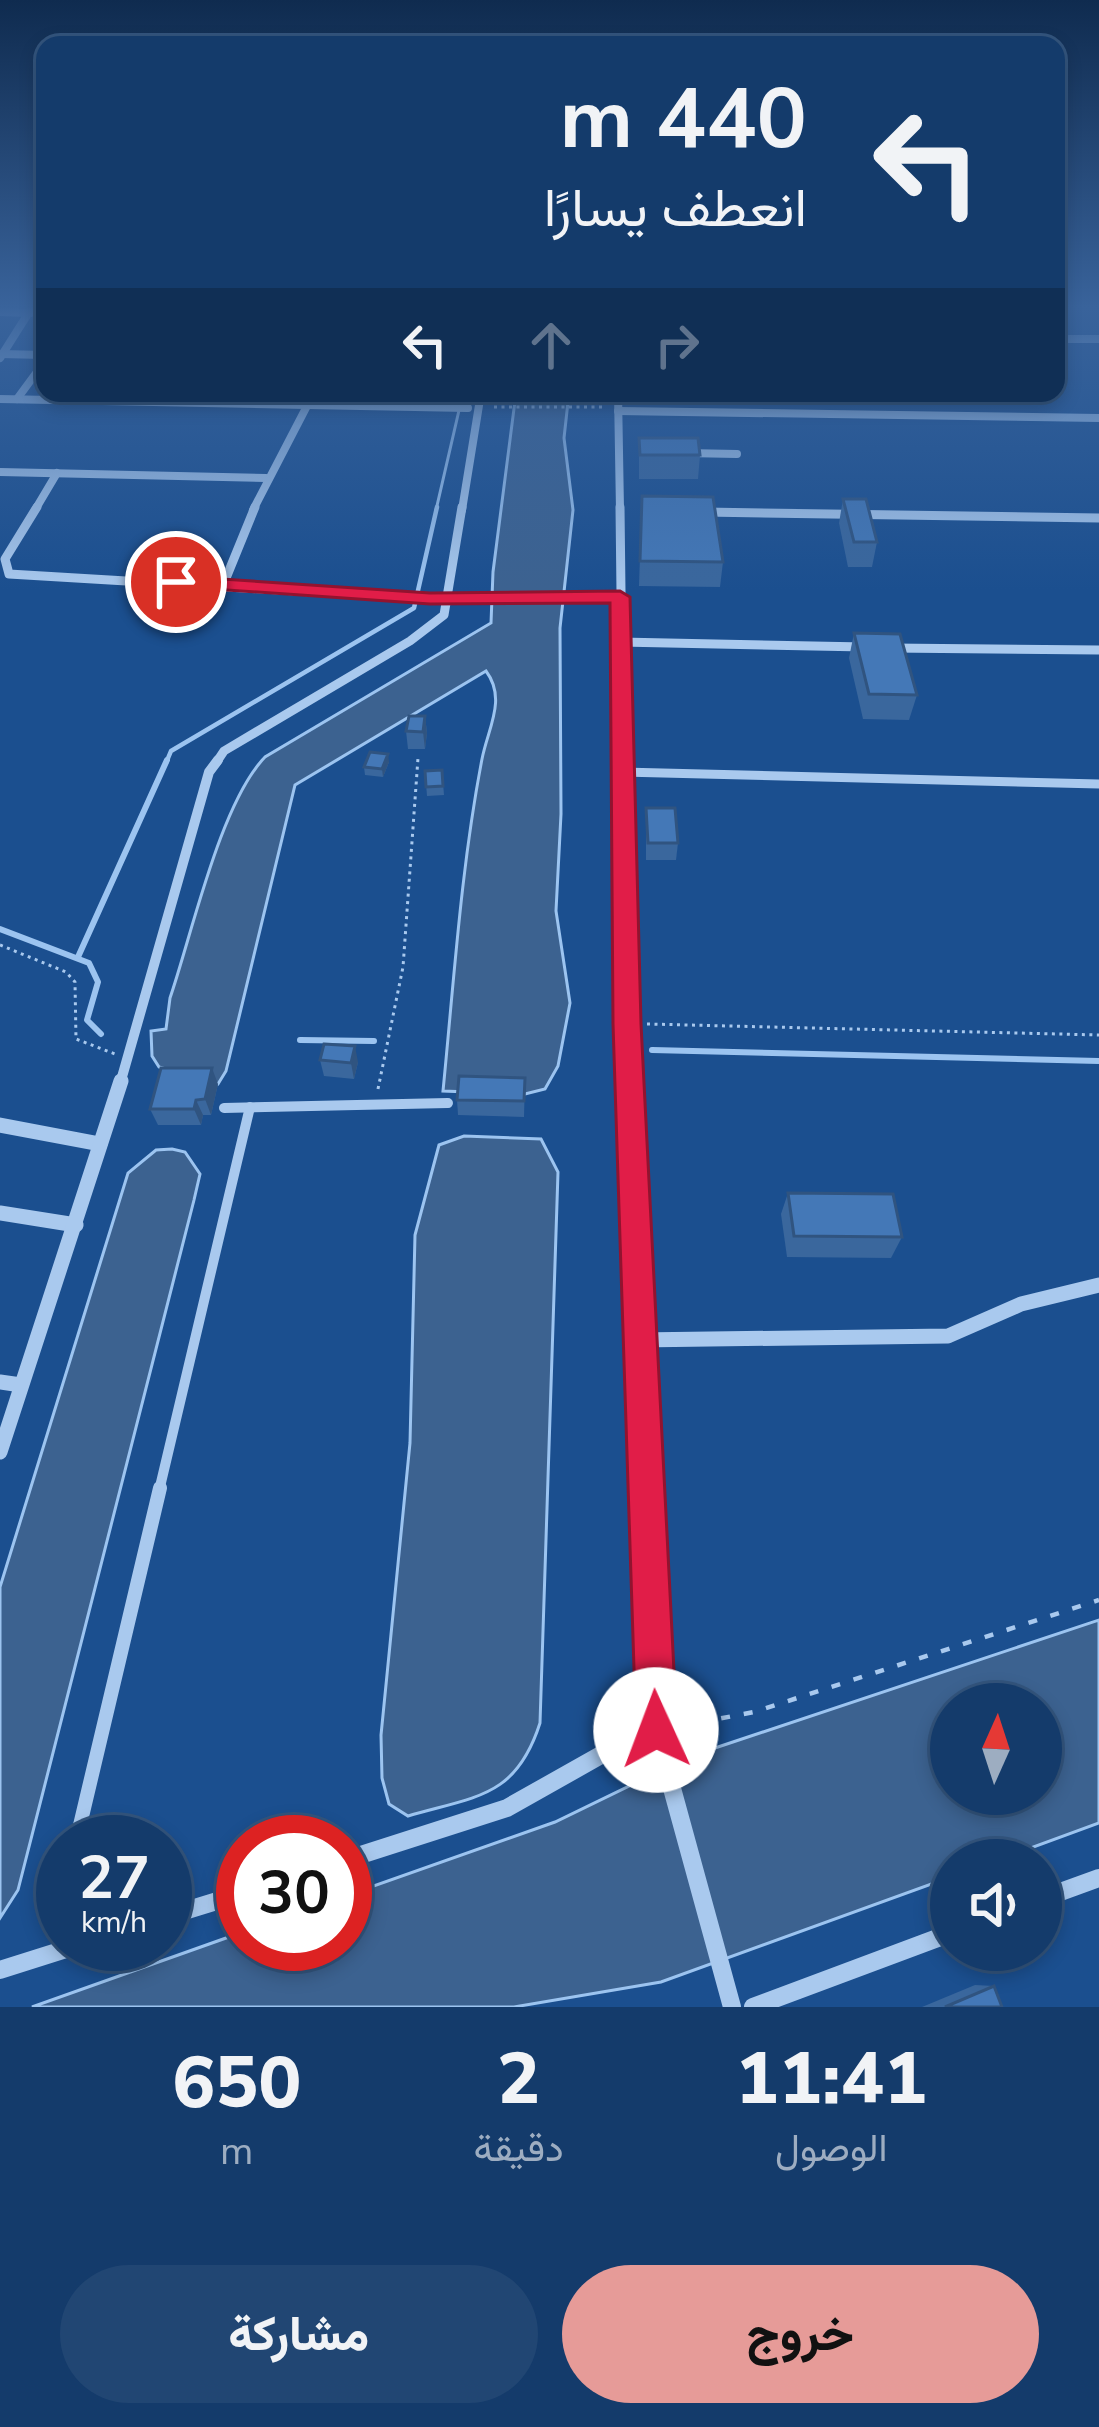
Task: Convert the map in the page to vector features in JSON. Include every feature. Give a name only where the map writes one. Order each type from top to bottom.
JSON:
[{"type":"street","points":[[279,403],[468,408]]},
{"type":"street","points":[[0,1452],[128,1058],[205,783],[216,760],[238,741],[410,641],[444,615],[480,403]]},
{"type":"street","points":[[224,583],[266,478],[308,404]]},
{"type":"street","points":[[733,2007],[656,1730],[627,1024],[618,404],[1099,418]]},
{"type":"street","points":[[619,453],[643,453]]},
{"type":"street","points":[[666,453],[737,454]]},
{"type":"street","points":[[0,472],[266,478]]},
{"type":"street","points":[[57,472],[5,559],[9,574],[450,599],[620,597]]},
{"type":"street","points":[[619,511],[642,512]]},
{"type":"street","points":[[689,512],[1099,518]]},
{"type":"street","points":[[620,642],[1099,650]]},
{"type":"street","points":[[0,1126],[100,1144]]},
{"type":"street","points":[[0,1213],[76,1225]]},
{"type":"street","points":[[638,1340],[948,1336],[1021,1304],[1099,1285]]},
{"type":"street","points":[[0,1382],[21,1384]]},
{"type":"street","points":[[372,1851],[507,1808],[631,1738],[656,1730]]},
{"type":"street","points":[[1062,1891],[1099,1878]]},
{"type":"street","points":[[753,2007],[930,1941]]},
{"type":"street","points":[[0,1970],[36,1959]]},
{"type":"lane","points":[[622,772],[1099,784]]},
{"type":"lane","points":[[224,1108],[448,1103]]},
{"type":"lane","points":[[82,1815],[250,1107]]},
{"type":"path","points":[[514,407],[618,404]]},
{"type":"path","points":[[370,1105],[386,1064],[406,934],[409,832],[418,758]]},
{"type":"path","points":[[0,945],[66,972],[78,992],[76,1039],[128,1058]]},
{"type":"path","points":[[627,1024],[1099,1035]]},
{"type":"path","points":[[656,1730],[754,1712],[1099,1600]]},
{"type":"water","points":[[515,403],[568,403],[564,438],[573,510],[560,628],[561,814],[556,911],[570,1003],[558,1066],[545,1089],[525,1094],[443,1091],[469,841],[496,703],[486,671],[295,785],[226,1071],[218,1084],[159,1067],[152,1056],[151,1031],[166,1029],[170,998],[209,871],[249,778],[265,757],[491,623]]},
{"type":"water","points":[[464,1136],[541,1139],[558,1172],[540,1723],[530,1748],[506,1780],[473,1798],[408,1816],[389,1804],[382,1778],[381,1735],[410,1443],[415,1235],[439,1145]]},
{"type":"water","points":[[156,1150],[185,1152],[200,1174],[18,1890],[0,1918],[0,1587],[128,1173]]},
{"type":"water","points":[[1099,1620],[1099,1823],[1055,1839],[930,1839],[930,1885],[661,1982],[514,2007],[32,2007],[133,1971],[192,1971],[192,1950],[216,1942],[216,1971],[372,1971],[372,1886],[555,1822],[691,1756]]},
{"type":"building","points":[[639,438],[698,438],[700,455],[640,455]]},
{"type":"building","points":[[642,496],[713,497],[723,562],[640,561]]},
{"type":"building","points":[[843,499],[866,499],[877,542],[854,542]]},
{"type":"building","points":[[854,633],[900,634],[917,695],[869,694]]},
{"type":"building","points":[[409,716],[425,716],[423,732],[406,731]]},
{"type":"building","points":[[370,752],[388,754],[382,769],[364,767]]},
{"type":"building","points":[[442,770],[443,786],[426,787],[425,771]]},
{"type":"building","points":[[646,808],[675,808],[678,843],[648,843]]},
{"type":"building","points":[[324,1044],[355,1046],[351,1063],[320,1060]]},
{"type":"building","points":[[161,1068],[212,1068],[205,1099],[196,1100],[194,1109],[150,1109]]},
{"type":"building","points":[[459,1076],[525,1078],[524,1101],[457,1100]]},
{"type":"building","points":[[788,1193],[893,1194],[902,1237],[794,1236]]},
{"type":"building","points":[[994,1986],[1002,2007],[945,2007]]},
{"type":"waterway","points":[[436,510],[461,403]]},
{"type":"waterway","points":[[166,763],[171,751],[414,608],[437,507]]},
{"type":"waterway","points":[[78,957],[167,760]]},
{"type":"waterway","points":[[0,929],[89,963],[98,982],[87,1020],[101,1034]]},
{"type":"waterway","points":[[300,1040],[374,1041]]},
{"type":"waterway","points":[[652,1050],[1099,1061]]},
{"type":"route","points":[[176,582],[487,600],[620,597],[627,1024],[656,1730]]}]
